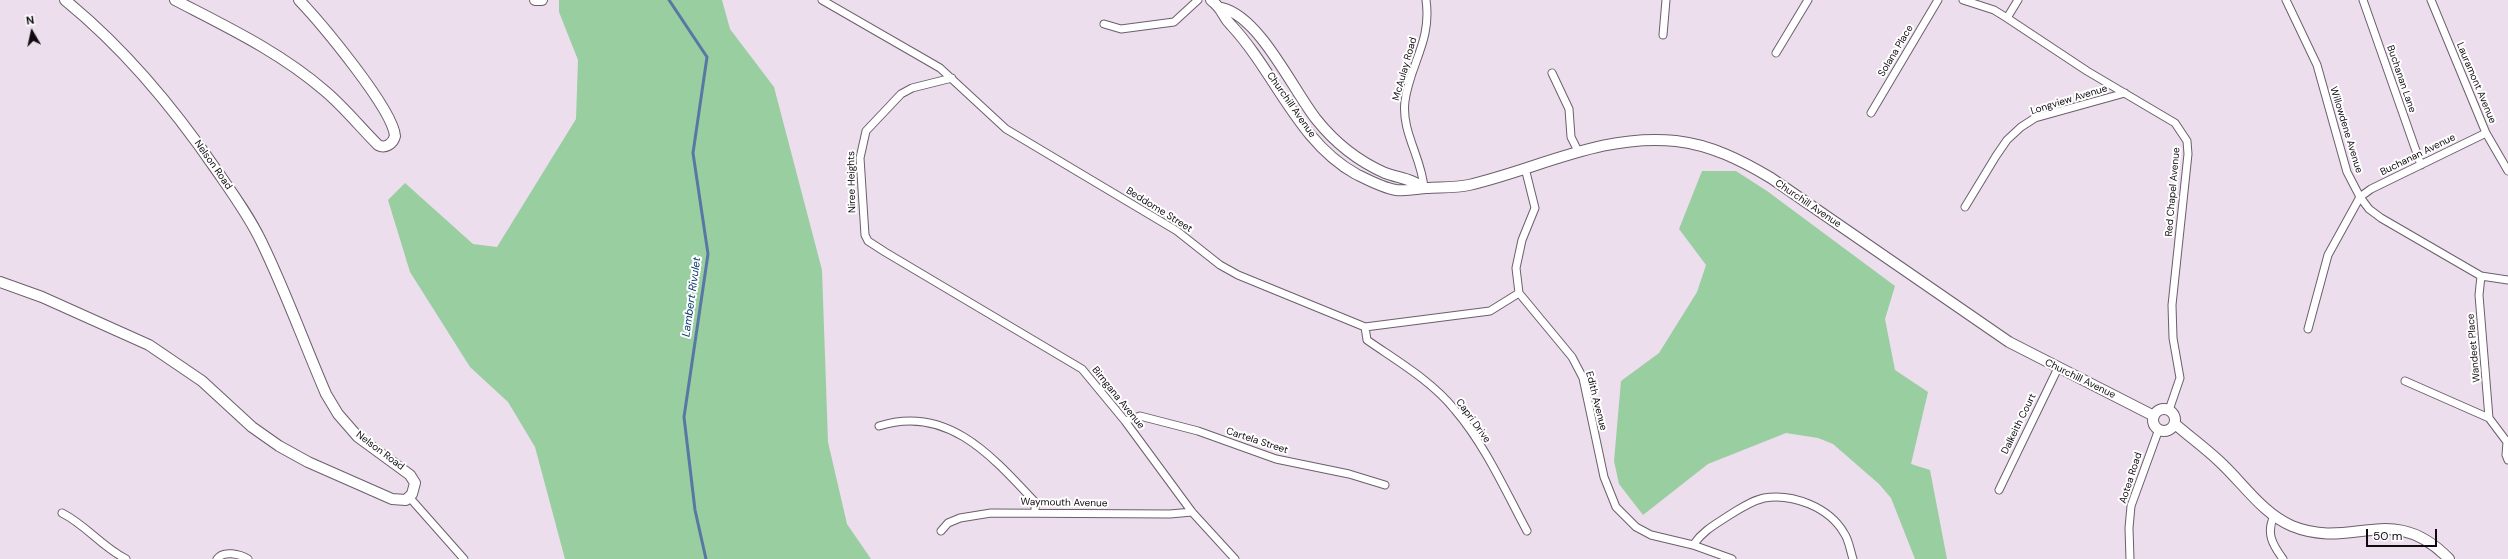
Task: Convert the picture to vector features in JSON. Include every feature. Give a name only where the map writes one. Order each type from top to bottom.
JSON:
[{"type":"street","name":"Nelson Road","points":[[65,0],[132,64],[178,114],[193,135],[232,192],[261,241],[326,394],[338,414],[358,437],[410,475],[415,487],[410,498]]},
{"type":"street","points":[[175,0],[235,30],[277,55],[325,91],[378,145],[383,147],[390,144],[394,139],[395,132],[385,113],[338,45],[299,0]]},
{"type":"street","points":[[535,0],[542,0]]},
{"type":"street","name":"Beddome Street","points":[[822,0],[940,68],[1006,129],[1177,232],[1220,265],[1238,275],[1365,327],[1490,311],[1518,293]]},
{"type":"street","points":[[1104,24],[1121,29],[1174,22],[1198,0]]},
{"type":"street","name":"Churchill Avenue","points":[[1211,0],[1222,8],[1231,10],[1261,38],[1316,120],[1340,145],[1367,164],[1385,172],[1416,181],[1424,188]]},
{"type":"street","name":"McAulay Road","points":[[1424,188],[1420,165],[1410,138],[1405,113],[1409,85],[1424,42],[1428,14],[1426,0]]},
{"type":"street","points":[[1663,35],[1666,0]]},
{"type":"street","points":[[1776,53],[1808,0]]},
{"type":"street","name":"Solana Place","points":[[1871,113],[1938,0]]},
{"type":"street","name":"Red Chapel Avenue","points":[[1963,0],[1994,10],[2008,18],[2125,93],[2175,123],[2187,141],[2188,154],[2172,317],[2173,338],[2180,378],[2169,410]]},
{"type":"street","points":[[2008,18],[2018,0]]},
{"type":"street","name":"Willowdene Avenue","points":[[2286,0],[2317,65],[2347,172],[2360,197],[2369,209],[2381,218],[2481,276]]},
{"type":"street","name":"Buchanan Lane","points":[[2363,0],[2421,165]]},
{"type":"street","name":"Lauramont Avenue","points":[[2431,0],[2486,133],[2508,171]]},
{"type":"street","name":"Churchill Avenue","points":[[1222,8],[1230,24],[1250,45],[1307,130],[1333,158],[1355,173],[1395,190],[1413,191],[1424,188],[1468,185],[1578,151],[1634,140],[1676,141],[1717,150],[1739,159],[1803,200],[1982,325],[2058,368],[2154,416]]},
{"type":"street","points":[[1552,72],[1569,109],[1571,137],[1578,151]]},
{"type":"street","name":"Niree Heights","points":[[868,241],[863,220],[860,158],[866,131],[901,94],[912,88],[952,78]]},
{"type":"street","name":"Longview Avenue","points":[[1965,207],[2007,140],[2021,127],[2035,118],[2125,93]]},
{"type":"street","name":"Buchanan Avenue","points":[[2360,197],[2486,133]]},
{"type":"street","points":[[1518,293],[1516,268],[1522,240],[1535,208],[1525,168]]},
{"type":"street","points":[[2308,329],[2328,255],[2360,197]]},
{"type":"street","name":"Birngana Avenue","points":[[868,241],[1071,361],[1091,379],[1125,421],[1192,512],[1235,559]]},
{"type":"street","points":[[2481,276],[2508,280]]},
{"type":"street","name":"Wandeet Place","points":[[2481,276],[2479,295],[2489,418]]},
{"type":"street","points":[[0,282],[42,297],[149,345],[202,381],[252,427],[279,446],[308,462],[392,499],[402,501],[410,498],[464,559]]},
{"type":"street","name":"Edith Avenue","points":[[1518,293],[1572,357],[1583,378],[1604,477],[1616,507],[1636,527],[1651,535],[1693,545],[1732,559]]},
{"type":"street","name":"Capri Drive","points":[[1365,327],[1367,340],[1435,389],[1455,409],[1474,436],[1527,530]]},
{"type":"street","name":"Dalkeith Court","points":[[1999,490],[2058,368]]},
{"type":"street","points":[[2405,381],[2489,418],[2508,442],[2506,455],[2508,460]]},
{"type":"street","points":[[2175,424],[2166,431],[2159,429],[2154,423],[2154,416],[2159,410],[2169,410],[2175,417],[2175,424],[2220,462],[2274,516],[2290,525],[2318,534],[2330,535],[2382,528],[2402,530],[2423,537],[2449,559]]},
{"type":"street","name":"Cartela Street","points":[[1125,421],[1140,416],[1198,431],[1276,459],[1350,474],[1385,485]]},
{"type":"street","points":[[879,426],[906,419],[934,422],[946,427],[988,454],[1001,466],[1035,502],[1035,512]]},
{"type":"street","name":"Aotea Road","points":[[2130,559],[2128,528],[2131,506],[2159,429]]},
{"type":"street","points":[[1693,545],[1704,531],[1745,506],[1763,498],[1780,497],[1798,499],[1815,507],[1834,520],[1845,534],[1853,559]]},
{"type":"street","points":[[62,512],[77,520],[116,554],[126,559]]},
{"type":"street","name":"Waymouth Avenue","points":[[941,531],[948,523],[972,514],[1035,512],[1170,514],[1192,512]]},
{"type":"street","points":[[2274,516],[2269,532],[2271,539],[2282,559]]},
{"type":"street","points":[[217,559],[228,554],[236,554],[248,559]]},
{"type":"green space","points":[[559,0],[722,0],[730,29],[774,87],[822,270],[828,442],[847,524],[871,559],[565,559],[535,447],[508,402],[470,367],[410,272],[388,200],[405,183],[473,244],[497,247],[576,119],[578,60],[559,12]]},
{"type":"green space","points":[[1702,171],[1736,171],[1767,191],[1895,286],[1885,319],[1895,370],[1928,392],[1911,464],[1930,470],[1947,559],[1915,559],[1891,498],[1879,484],[1833,444],[1818,438],[1786,433],[1708,464],[1643,515],[1619,484],[1614,461],[1621,381],[1659,353],[1697,292],[1706,265],[1679,229]]},
{"type":"waterway","name":"Lambert Rivulet","points":[[669,0],[707,57],[693,153],[708,254],[684,417],[695,510],[706,559]]}]
